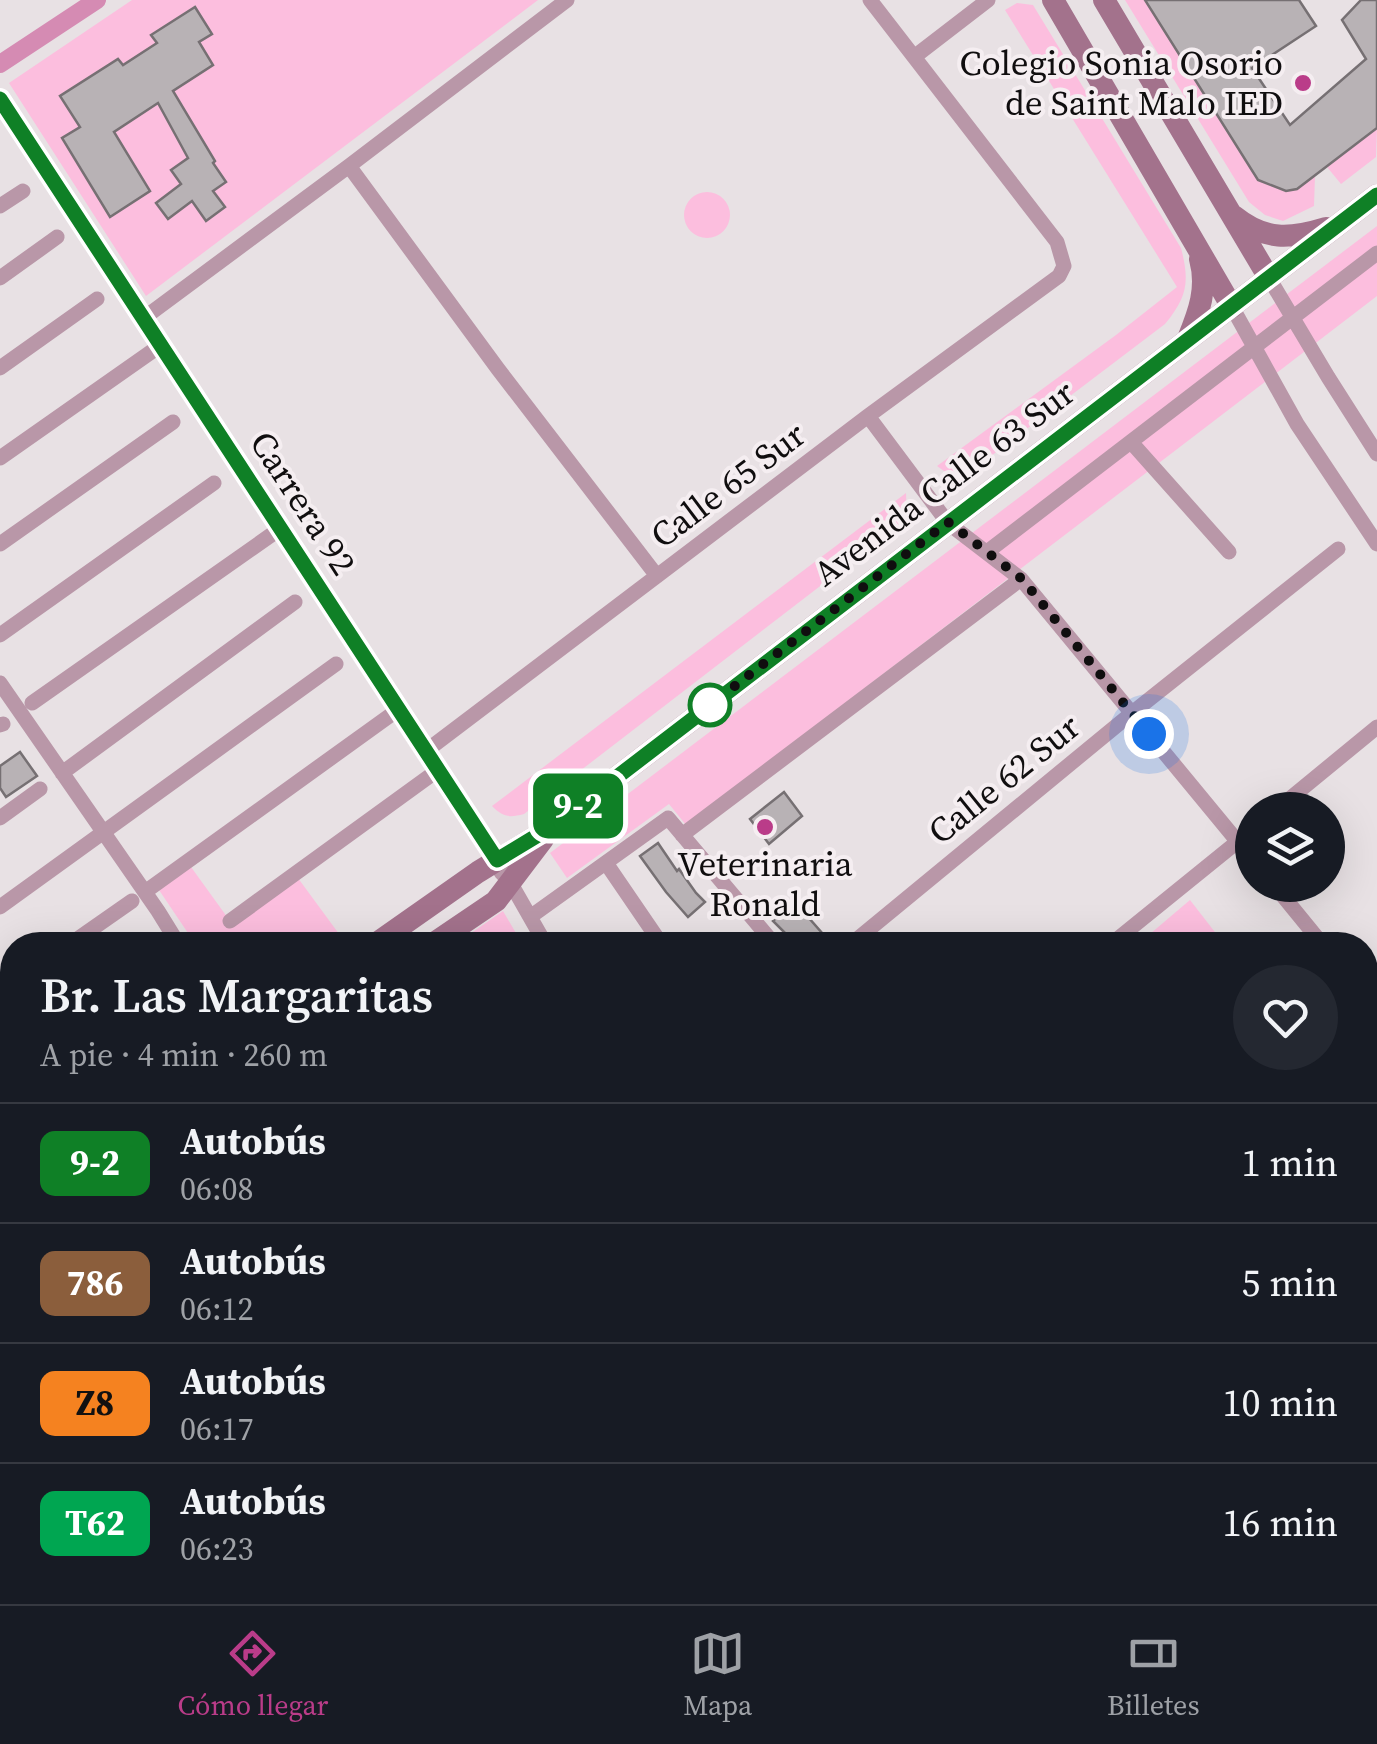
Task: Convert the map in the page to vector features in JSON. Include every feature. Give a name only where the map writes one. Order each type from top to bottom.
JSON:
[{"type":"main road","points":[[1053,0],[1232,307]]},
{"type":"main road","points":[[1104,0],[1269,278]]},
{"type":"main road","name":"Avenida Calle 63 Sur","points":[[393,932],[553,826],[1377,195]]},
{"type":"main road","points":[[1232,214],[1255,231],[1270,235],[1305,234],[1338,224]]},
{"type":"main road","points":[[1187,342],[1203,296],[1202,265],[1195,241]]},
{"type":"main road","name":"Avenida Calle 63 Sur","points":[[450,932],[496,901],[553,826]]},
{"type":"street","points":[[144,318],[567,0]]},
{"type":"street","points":[[870,0],[914,57],[988,0]]},
{"type":"street","name":"Calle 65 Sur","points":[[426,752],[1059,276],[1064,266],[1056,242],[914,57]]},
{"type":"street","name":"Carrera 92","points":[[0,99],[497,860],[539,932]]},
{"type":"street","points":[[349,166],[474,338],[657,576]]},
{"type":"street","points":[[0,206],[23,191]]},
{"type":"street","points":[[0,278],[57,237]]},
{"type":"street","points":[[987,552],[1377,253]]},
{"type":"street","points":[[1269,278],[1377,454]]},
{"type":"street","points":[[0,368],[97,299]]},
{"type":"street","points":[[1232,307],[1297,424],[1377,544]]},
{"type":"street","points":[[0,458],[161,345]]},
{"type":"street","points":[[868,416],[948,522],[1022,579],[1235,838]]},
{"type":"street","points":[[0,544],[173,422]]},
{"type":"street","points":[[1131,442],[1229,552]]},
{"type":"street","points":[[0,635],[214,483]]},
{"type":"street","points":[[32,702],[280,528]]},
{"type":"street","name":"Calle 62 Sur","points":[[866,932],[1338,549]]},
{"type":"street","points":[[682,834],[1022,579]]},
{"type":"street","points":[[62,773],[295,602]]},
{"type":"street","points":[[0,907],[336,664]]},
{"type":"street","points":[[0,684],[170,932]]},
{"type":"street","points":[[149,888],[399,710]]},
{"type":"street","points":[[1298,792],[1377,727]]},
{"type":"street","points":[[230,921],[438,770]]},
{"type":"street","points":[[0,818],[40,789]]},
{"type":"street","points":[[530,917],[668,818],[765,932]]},
{"type":"street","points":[[1126,932],[1235,844]]},
{"type":"street","points":[[606,863],[653,932]]},
{"type":"street","points":[[88,932],[132,901]]},
{"type":"street","points":[[1288,902],[1312,932]]},
{"type":"shaded area","points":[[132,0],[538,0],[146,296],[9,83]]},
{"type":"shaded area","points":[[1125,0],[1145,0],[1258,180],[1288,189],[1315,176],[1314,206],[1283,221],[1265,215],[1249,202]]},
{"type":"shaded area","points":[[1017,3],[1033,5],[1181,248],[1185,289],[1165,324],[970,472],[953,475],[937,466],[1177,287],[1005,10]]},
{"type":"shaded area","points":[[1377,128],[1376,157],[1341,184],[1327,167]]},
{"type":"shaded area","points":[[707,192],[723,199],[730,215],[723,231],[707,238],[691,231],[684,215],[691,199]]},
{"type":"shaded area","points":[[1377,226],[1377,296],[686,825],[669,804],[567,878],[550,853]]},
{"type":"shaded area","points":[[906,493],[905,511],[897,527],[524,814],[506,816],[492,806]]},
{"type":"shaded area","points":[[191,867],[230,921],[295,874],[338,932],[187,932],[159,890]]},
{"type":"shaded area","points":[[1190,900],[1215,932],[1152,932]]},
{"type":"shaded area","points":[[503,911],[515,932],[473,932]]},
{"type":"building","points":[[1145,0],[1299,0],[1316,26],[1252,68],[1290,125],[1366,59],[1342,20],[1361,0],[1377,0],[1377,128],[1297,189],[1286,191],[1258,180]]},
{"type":"building","points":[[195,7],[212,34],[199,42],[213,65],[173,91],[226,182],[213,191],[225,207],[206,221],[192,201],[168,219],[156,203],[181,184],[171,170],[188,158],[158,103],[114,132],[150,191],[110,217],[62,138],[80,127],[60,96],[118,59],[123,65],[157,43],[151,35]]},
{"type":"building","points":[[20,752],[37,776],[6,797],[0,788],[0,766]]},
{"type":"building","points":[[784,792],[802,816],[769,844],[750,819]]},
{"type":"building","points":[[658,843],[705,902],[688,917],[640,856]]},
{"type":"building","points":[[794,901],[821,932],[784,932],[773,921]]},
{"type":"waterway","points":[[0,64],[97,0]]},
{"type":"bus line","name":"9-2","points":[[0,99],[497,860],[553,826],[1377,195]]},
{"type":"place","name":"Colegio Sonia Osorio de Saint Malo IED","points":[[1303,83]]},
{"type":"place","name":"Veterinaria Ronald","points":[[765,827]]},
{"type":"route","points":[[710,705],[701,712],[948,522],[1022,579],[1149,734]]}]
